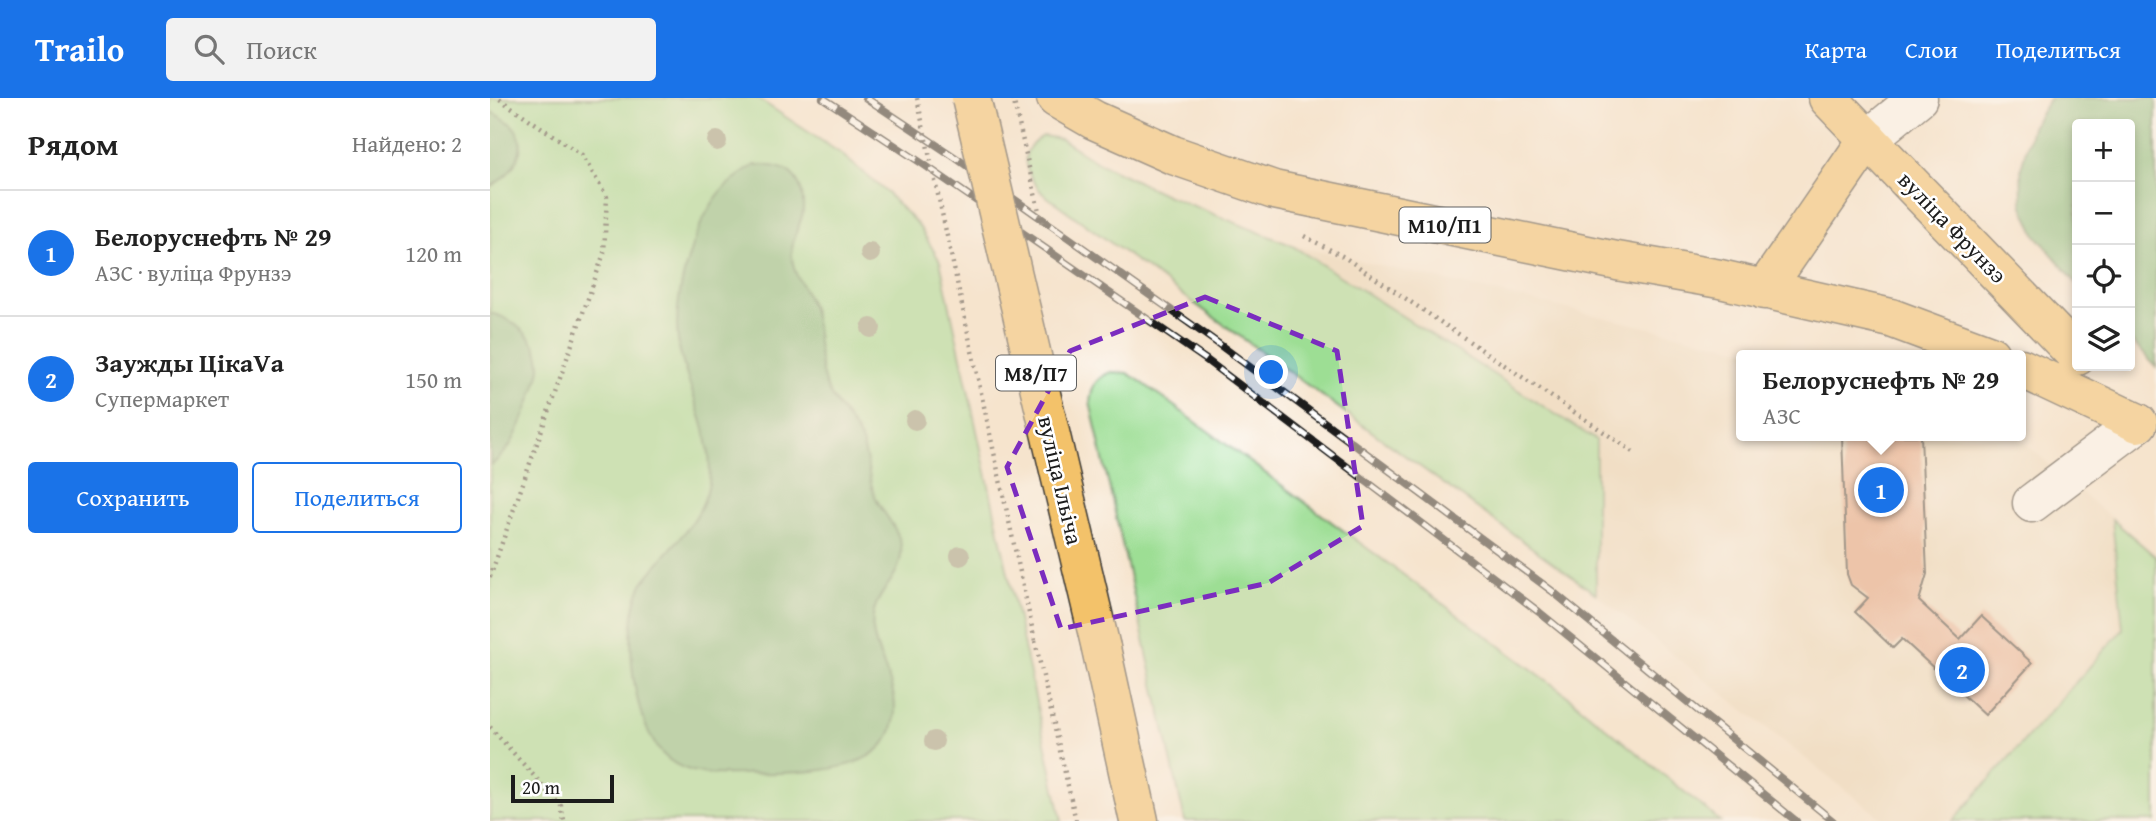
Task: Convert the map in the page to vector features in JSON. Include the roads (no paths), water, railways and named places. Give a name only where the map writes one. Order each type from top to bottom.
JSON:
[{"type":"main road","name":"вуліца Ільіча","points":[[971,98],[1101,648],[1139,821]]},
{"type":"main road","name":"М10/П1","points":[[1056,98],[1094,120],[1173,155],[1274,190],[1891,318],[1977,350]]},
{"type":"main road","name":"вуліца Фрунзэ","points":[[1828,98],[2072,351]]},
{"type":"main road","points":[[1764,290],[1868,139]]},
{"type":"main road","points":[[2026,371],[2147,432]]},
{"type":"main road","points":[[2091,371],[2147,432]]},
{"type":"street","points":[[1868,139],[1918,98]]},
{"type":"street","points":[[2032,503],[2147,432]]},
{"type":"railway","points":[[823,98],[1205,359],[1539,612],[1796,821]]},
{"type":"railway","points":[[866,98],[956,158],[1216,342],[1552,591],[1833,821]]},
{"type":"place","name":"Белоруснефть № 29","points":[[1881,490]]},
{"type":"place","name":"Заужды ЦікаVа","points":[[1962,670]]}]
